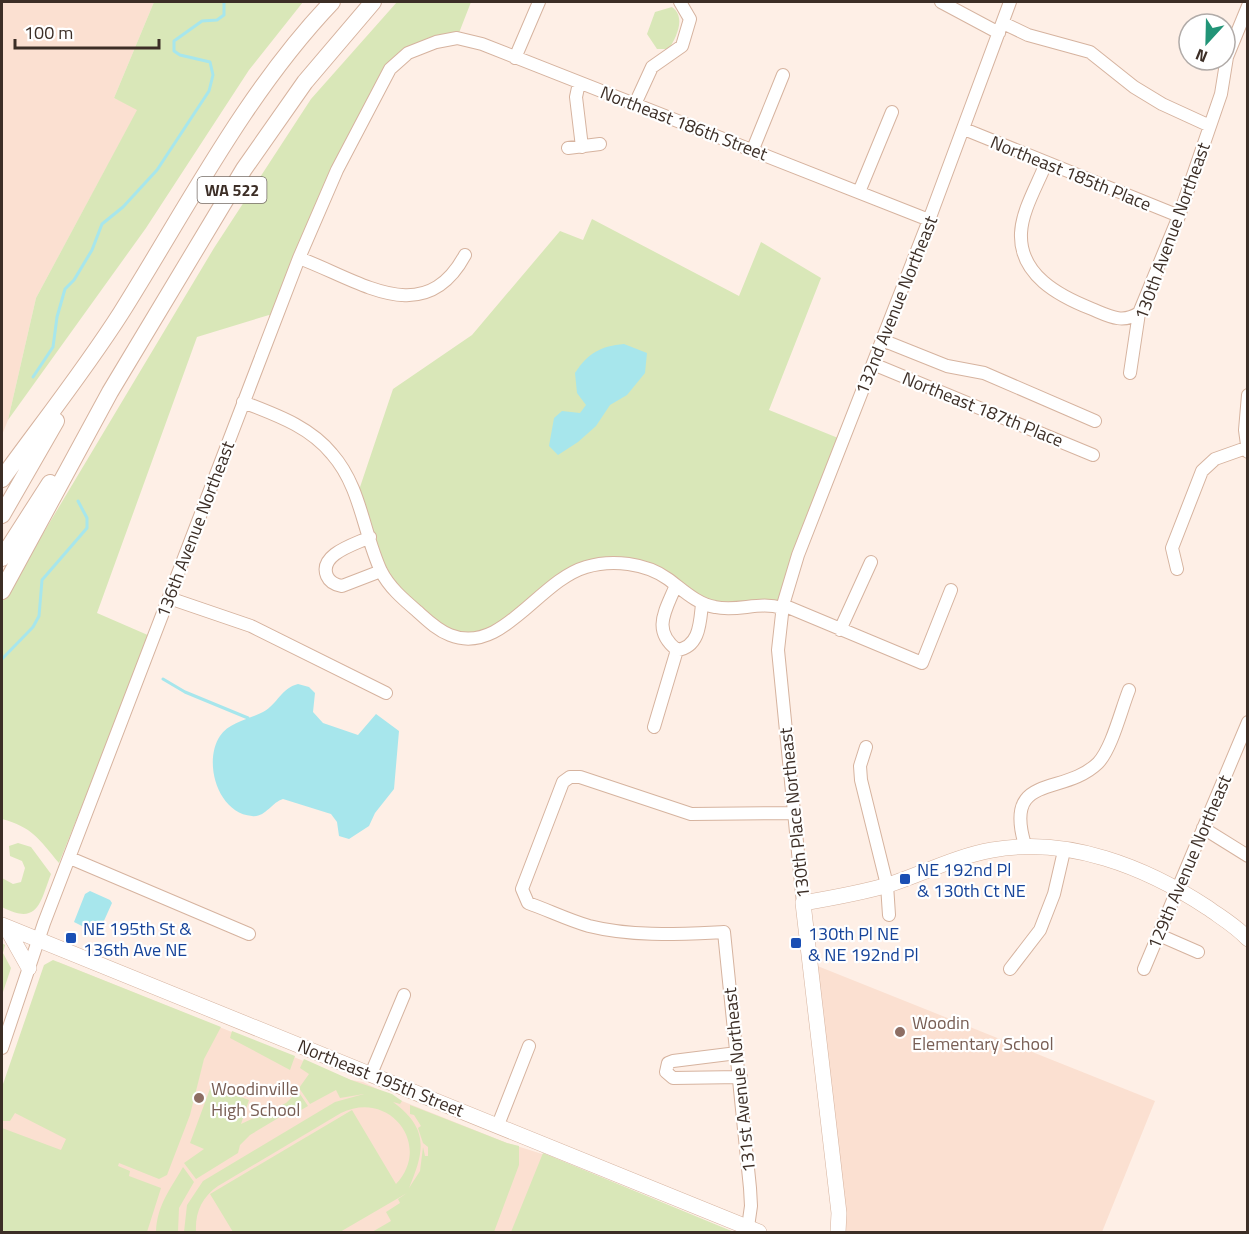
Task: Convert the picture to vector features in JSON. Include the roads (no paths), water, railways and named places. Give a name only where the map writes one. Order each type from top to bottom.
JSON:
[{"type":"highway","name":"WA 522","points":[[2,515],[98,347],[262,90],[332,2]]},
{"type":"highway","name":"WA 522","points":[[2,558],[110,392],[244,170],[305,82],[373,2]]},
{"type":"highway","points":[[2,480],[98,347]]},
{"type":"highway","points":[[2,591],[110,392]]},
{"type":"main road","points":[[803,903],[887,885],[990,850],[1025,845],[1098,856],[1135,868],[1179,889],[1239,929],[1248,939]]},
{"type":"main road","name":"130th Place Northeast","points":[[803,903],[839,1213],[838,1233]]},
{"type":"main road","points":[[4,926],[29,968]]},
{"type":"main road","name":"Northeast 195th Street","points":[[4,926],[754,1230]]},
{"type":"street","points":[[515,58],[539,2]]},
{"type":"street","points":[[635,104],[652,67],[682,46],[690,19],[680,2]]},
{"type":"street","points":[[941,2],[1001,28],[1090,52],[1143,93],[1210,126],[1221,94],[1227,57],[1248,6]]},
{"type":"street","name":"132nd Avenue Northeast","points":[[782,607],[802,544],[964,129],[1010,2]]},
{"type":"street","name":"Northeast 186th Street","points":[[436,42],[457,38],[515,58],[753,149],[929,220]]},
{"type":"street","name":"136th Avenue Northeast","points":[[2,1048],[39,940],[299,258],[338,170],[390,69],[408,53],[436,42]]},
{"type":"street","points":[[753,149],[783,75]]},
{"type":"street","points":[[579,83],[576,97],[582,147]]},
{"type":"street","points":[[859,192],[892,112]]},
{"type":"street","name":"130th Avenue Northeast","points":[[1130,373],[1139,313],[1179,216],[1210,126]]},
{"type":"street","name":"Northeast 185th Place","points":[[964,129],[1179,216]]},
{"type":"street","points":[[568,148],[600,144]]},
{"type":"street","points":[[1046,163],[1025,215],[1021,233],[1023,252],[1031,268],[1042,282],[1065,298],[1118,320],[1129,320],[1139,313]]},
{"type":"street","points":[[299,258],[388,293],[414,297],[428,293],[444,284],[465,255]]},
{"type":"street","points":[[882,340],[947,366],[984,373],[1095,421]]},
{"type":"street","name":"Northeast 187th Place","points":[[873,364],[1093,455]]},
{"type":"street","points":[[1177,569],[1172,548],[1202,471],[1215,459],[1247,450],[1248,395]]},
{"type":"street","points":[[243,402],[302,427],[333,455],[357,496],[381,571],[403,599],[435,627],[462,638],[496,633],[513,621],[542,591],[562,577],[584,567],[614,563],[633,565],[653,571],[702,604],[723,608],[757,605],[782,607],[922,663],[951,590]]},
{"type":"street","points":[[370,537],[330,558],[326,565],[327,577],[336,585],[342,586],[381,571]]},
{"type":"street","points":[[840,630],[871,562]]},
{"type":"street","points":[[676,585],[661,627],[663,636],[677,650]]},
{"type":"street","points":[[169,598],[251,626],[386,693]]},
{"type":"street","points":[[677,650],[684,649],[695,639],[702,604]]},
{"type":"street","name":"130th Place Northeast","points":[[782,607],[779,666],[803,903]]},
{"type":"street","points":[[654,727],[677,650]]},
{"type":"street","points":[[1025,845],[1019,827],[1021,812],[1027,796],[1035,790],[1065,781],[1098,763],[1111,738],[1129,690]]},
{"type":"street","name":"129th Avenue Northeast","points":[[1144,969],[1248,722]]},
{"type":"street","points":[[866,747],[860,766],[861,780],[887,885],[889,915]]},
{"type":"street","name":"131st Avenue Northeast","points":[[754,1230],[741,1077],[724,932],[659,934],[622,932],[587,925],[528,903],[522,888],[563,782],[570,777],[580,777],[691,814],[794,813]]},
{"type":"street","points":[[1203,828],[1248,856]]},
{"type":"street","points":[[1010,969],[1040,930],[1054,894],[1064,851]]},
{"type":"street","points":[[70,858],[249,934]]},
{"type":"street","points":[[1158,935],[1198,952]]},
{"type":"street","points":[[371,1074],[404,994]]},
{"type":"street","points":[[498,1125],[530,1046]]},
{"type":"street","points":[[737,1053],[673,1061],[668,1063],[666,1071],[668,1076],[679,1078],[741,1077]]},
{"type":"water","points":[[624,344],[647,353],[645,373],[627,395],[610,405],[596,426],[558,455],[549,446],[554,418],[562,411],[580,413],[586,405],[577,393],[575,373],[585,360],[596,352]]},
{"type":"water","points":[[298,684],[309,687],[315,693],[313,712],[323,723],[358,735],[376,714],[399,731],[394,789],[375,813],[369,826],[349,839],[339,836],[337,822],[331,814],[283,799],[261,815],[252,816],[240,813],[230,806],[216,784],[213,759],[215,746],[224,731],[268,709],[287,689]]},
{"type":"water","points":[[90,891],[112,903],[98,934],[74,922],[85,894]]},
{"type":"waterway","points":[[33,377],[53,347],[57,317],[65,289],[74,280],[92,250],[102,224],[123,207],[157,170],[209,91],[213,75],[210,62],[180,55],[174,51],[174,41],[202,21],[217,20],[224,15],[224,2]]},
{"type":"waterway","points":[[2,659],[33,627],[39,616],[42,580],[87,528],[87,518],[78,501]]},
{"type":"waterway","points":[[163,679],[185,692],[248,718]]},
{"type":"place","name":"NE 192nd Pl & 130th Ct NE","points":[[905,879]]},
{"type":"place","name":"NE 195th St & 136th Ave NE","points":[[71,938]]},
{"type":"place","name":"130th Pl NE & NE 192nd Pl","points":[[796,943]]},
{"type":"place","name":"Woodin Elementary School","points":[[900,1032]]},
{"type":"place","name":"Woodinville High School","points":[[199,1098]]}]
